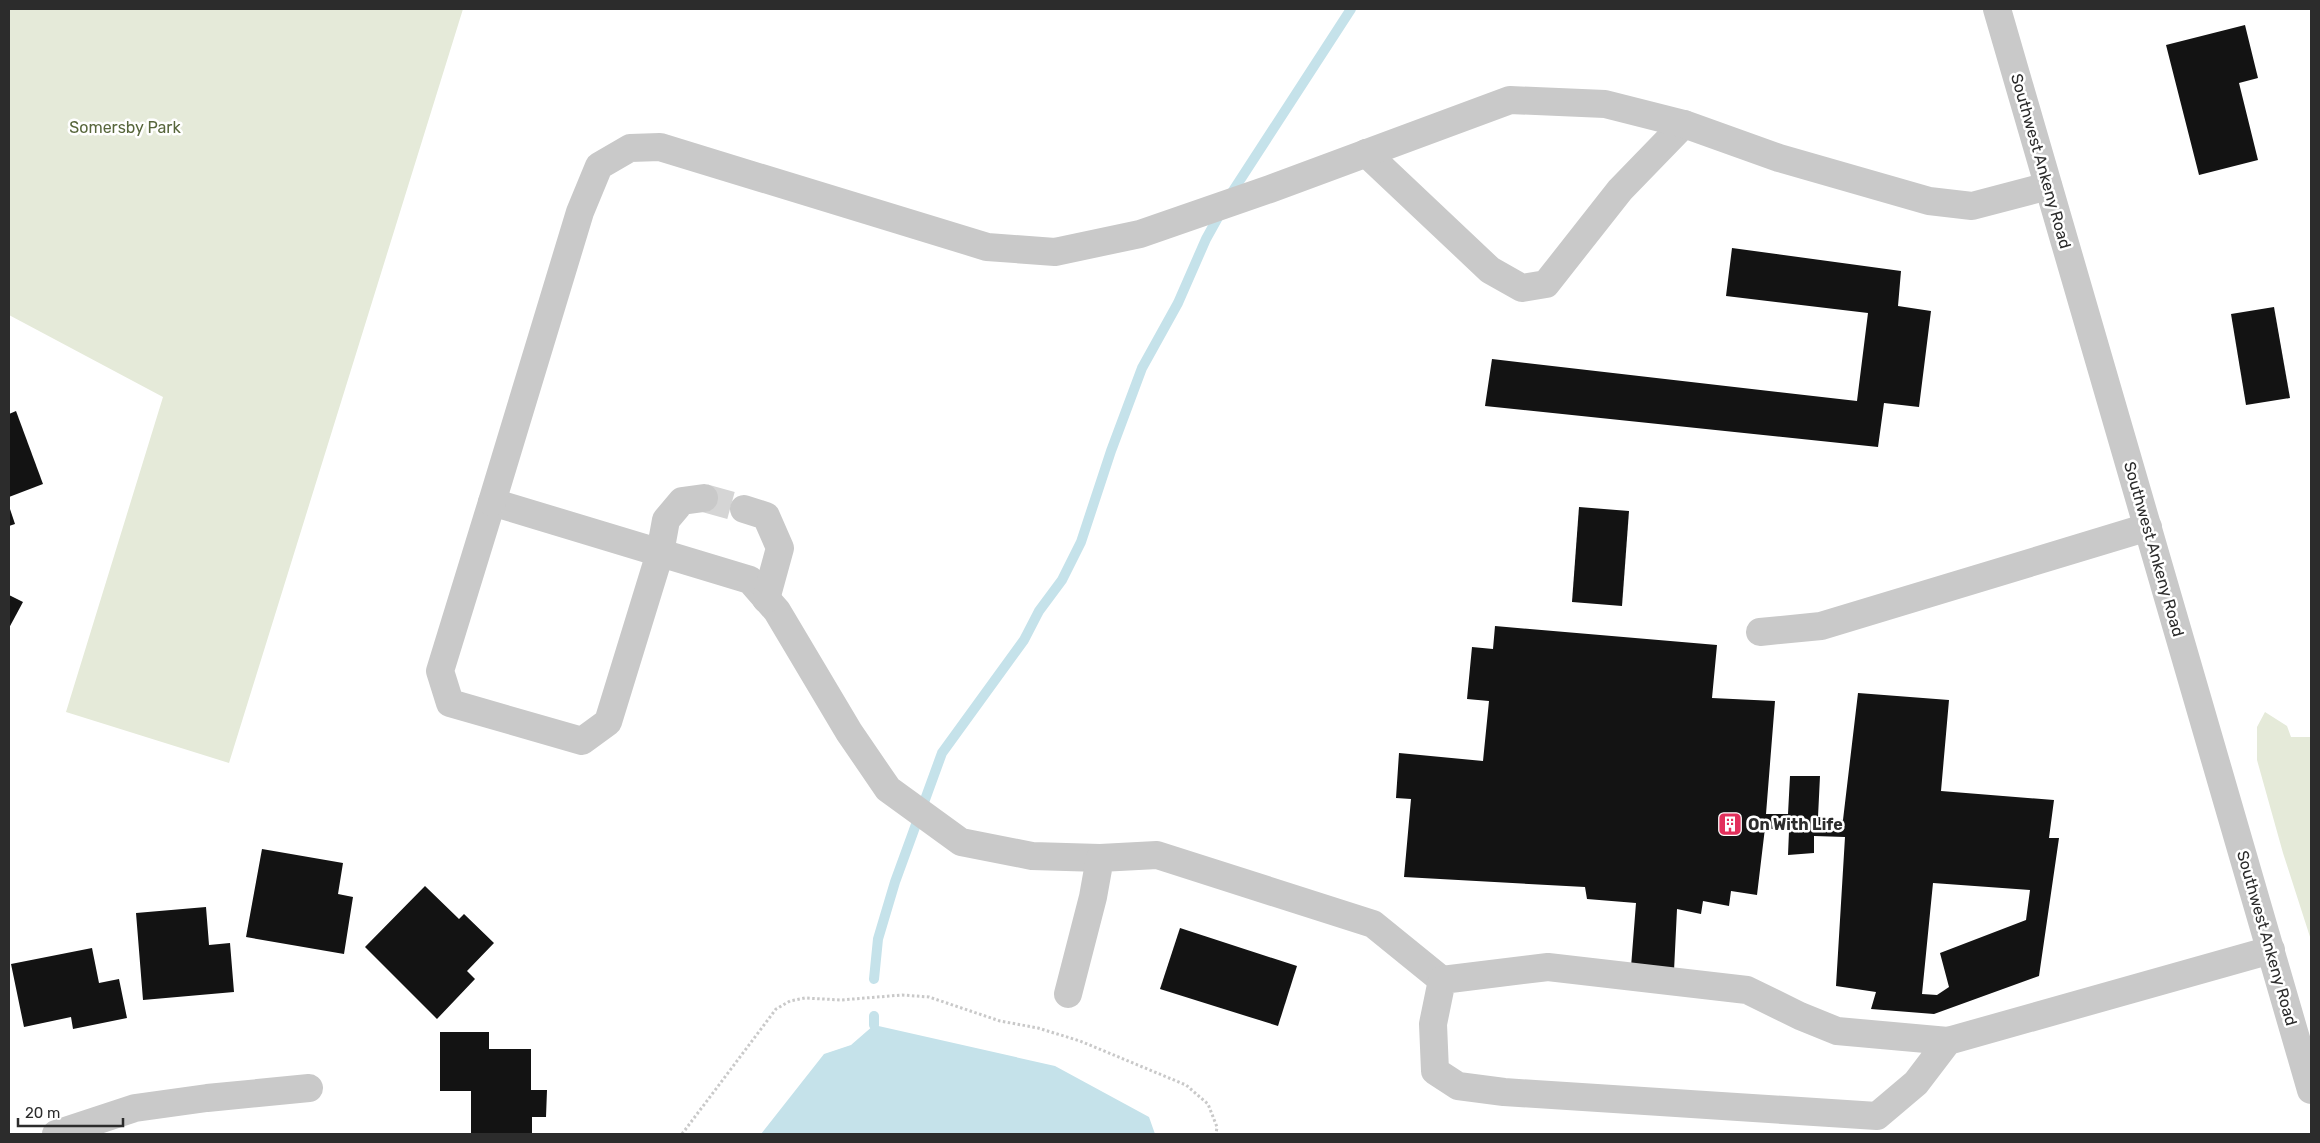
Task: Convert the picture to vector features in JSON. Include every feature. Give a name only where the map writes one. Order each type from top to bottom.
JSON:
[{"type":"street","name":"Southwest Ankeny Road","points":[[1996,9],[2311,1090]]},
{"type":"street","points":[[704,498],[682,501],[666,520],[660,553],[608,722],[582,741],[450,702],[440,671],[580,212],[599,166],[630,148],[660,147],[986,247],[1055,252],[1140,234],[1270,189],[1510,100],[1605,104],[1684,124],[1779,158],[1929,201],[1972,206],[2048,186]]},
{"type":"street","points":[[1366,153],[1490,270],[1522,288],[1546,284],[1620,190],[1684,124]]},
{"type":"street","points":[[492,502],[750,580],[777,611],[849,732],[888,789],[961,842],[1032,856],[1100,858],[1157,855],[1373,924],[1442,980],[1548,967],[1747,990],[1800,1016],[1837,1031],[1948,1041],[2271,950]]},
{"type":"street","points":[[744,510],[766,516],[780,548],[766,599]]},
{"type":"street","points":[[1760,632],[1821,626],[2148,527]]},
{"type":"street","points":[[1068,994],[1094,897],[1100,858]]},
{"type":"street","points":[[1442,980],[1433,1024],[1435,1071],[1458,1086],[1504,1092],[1877,1116],[1916,1083],[1948,1041]]},
{"type":"street","points":[[56,1134],[135,1108],[207,1098],[309,1088]]},
{"type":"path","points":[[682,1134],[776,1009],[790,1001],[805,998],[841,1000],[902,995],[929,998],[1000,1021],[1038,1028],[1080,1041],[1186,1085],[1208,1104],[1217,1127],[1216,1134]]},
{"type":"green space","name":"Somersby Park","points":[[9,9],[463,9],[229,763],[66,712],[163,397],[9,315]]},
{"type":"green space","points":[[2265,712],[2287,726],[2291,737],[2311,737],[2311,940],[2283,853],[2257,760],[2257,727]]},
{"type":"water","points":[[874,1025],[1055,1066],[1149,1117],[1155,1134],[761,1134],[824,1054],[851,1045]]},
{"type":"building","points":[[2245,25],[2258,78],[2239,83],[2258,160],[2199,175],[2166,45]]},
{"type":"building","points":[[1732,248],[1901,271],[1898,306],[1931,311],[1919,407],[1884,403],[1878,447],[1485,406],[1492,359],[1857,401],[1868,313],[1726,296]]},
{"type":"building","points":[[2274,307],[2290,398],[2246,405],[2231,314]]},
{"type":"building","points":[[16,411],[43,484],[9,497],[9,414]]},
{"type":"building","points":[[9,506],[15,524],[9,526]]},
{"type":"building","points":[[1579,507],[1629,511],[1622,606],[1572,602]]},
{"type":"building","points":[[9,595],[23,602],[9,628]]},
{"type":"building","name":"On With Life","points":[[1495,626],[1717,645],[1712,698],[1775,701],[1766,814],[1788,814],[1790,776],[1820,776],[1818,817],[1843,820],[1858,693],[1949,700],[1941,791],[2054,800],[2049,838],[2059,838],[2039,976],[1934,1014],[1871,1009],[1876,992],[1836,986],[1845,837],[1814,836],[1814,853],[1788,855],[1789,831],[1765,828],[1757,895],[1731,891],[1729,906],[1703,901],[1701,914],[1677,909],[1674,971],[1631,967],[1636,903],[1587,899],[1585,887],[1404,877],[1411,799],[1396,798],[1399,753],[1483,761],[1489,701],[1467,699],[1472,647],[1493,649]],"holes":[[[1933,883],[2030,890],[2026,920],[1940,953],[1949,987],[1937,995],[1922,994]]]},
{"type":"building","points":[[262,849],[343,863],[338,894],[353,897],[344,954],[246,937]]},
{"type":"building","points":[[425,886],[459,919],[464,914],[494,943],[467,971],[475,979],[437,1019],[365,947]]},
{"type":"building","points":[[206,907],[209,945],[230,943],[234,992],[143,1000],[136,913]]},
{"type":"building","points":[[1180,928],[1297,966],[1278,1026],[1160,989]]},
{"type":"building","points":[[92,948],[99,983],[119,979],[127,1018],[73,1029],[71,1017],[24,1027],[11,964]]},
{"type":"building","points":[[440,1032],[489,1032],[489,1049],[531,1049],[531,1090],[547,1090],[546,1117],[532,1117],[532,1134],[471,1134],[471,1091],[440,1091]]},
{"type":"waterway","points":[[1229,197],[1351,9]]},
{"type":"waterway","points":[[874,979],[878,939],[895,882],[942,753],[1024,640],[1039,611],[1062,580],[1081,542],[1111,451],[1142,368],[1178,303],[1206,239],[1221,212]]},
{"type":"waterway","points":[[874,1016],[874,1025]]},
{"type":"tunnel","points":[[704,498],[744,509]]},
{"type":"place","name":"On With Life","points":[[1730,824]]}]
